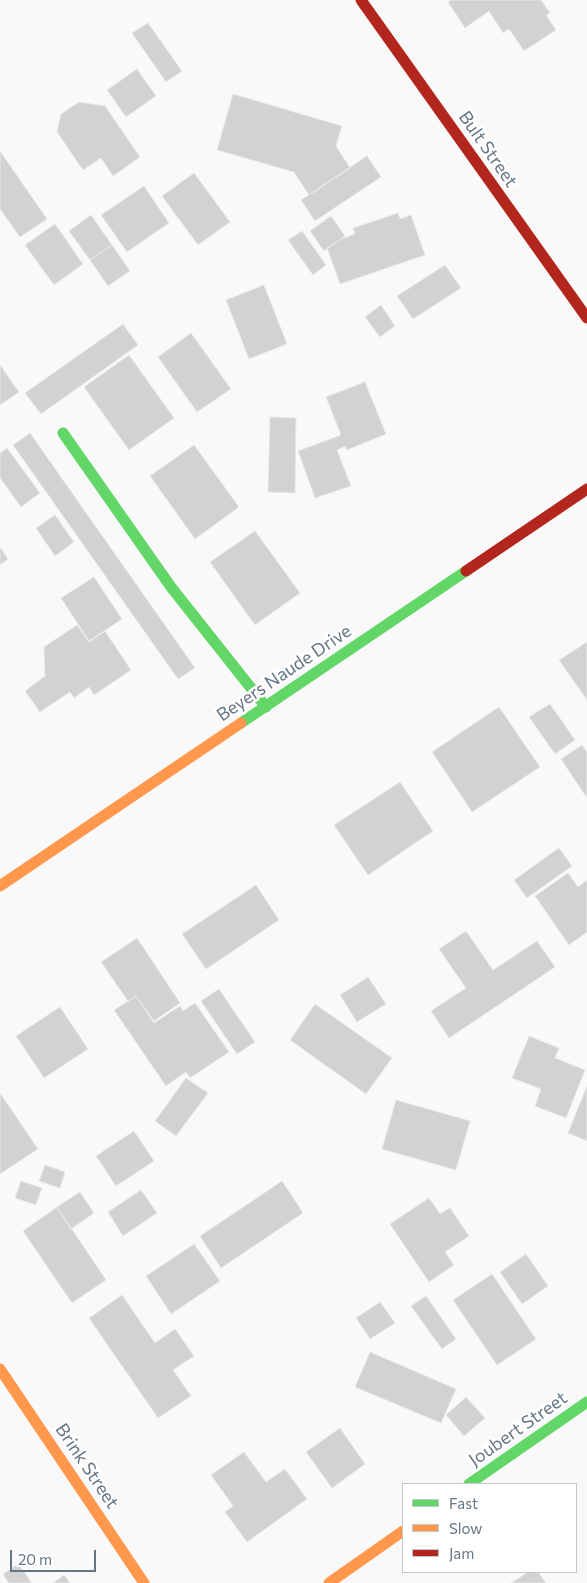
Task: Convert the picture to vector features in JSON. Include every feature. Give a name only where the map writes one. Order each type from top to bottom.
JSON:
[{"type":"street","name":"Bult Street","points":[[361,0],[587,318]]},
{"type":"street","points":[[63,433],[171,586],[266,707]]},
{"type":"street","name":"Beyers Naude Drive","points":[[0,886],[587,489]]},
{"type":"street","name":"Brink Street","points":[[0,1368],[144,1583]]},
{"type":"street","name":"Joubert Street","points":[[470,1483],[587,1402]]},
{"type":"street","points":[[329,1583],[402,1532]]},
{"type":"building","points":[[451,0],[541,0],[550,13],[546,15],[556,30],[524,51],[509,29],[503,33],[489,11],[465,28],[448,2]]},
{"type":"building","points":[[148,23],[182,71],[166,82],[132,33]]},
{"type":"building","points":[[137,69],[156,96],[126,117],[107,90]]},
{"type":"building","points":[[233,94],[342,126],[336,146],[350,168],[309,195],[294,172],[217,150]]},
{"type":"building","points":[[79,102],[105,106],[140,157],[113,176],[101,158],[83,170],[57,132],[61,114]]},
{"type":"building","points":[[0,151],[47,219],[20,237],[0,209]]},
{"type":"building","points":[[367,156],[381,177],[315,221],[301,200]]},
{"type":"building","points":[[194,173],[230,222],[198,245],[162,196]]},
{"type":"building","points":[[144,186],[169,223],[127,252],[101,215]]},
{"type":"building","points":[[398,213],[400,219],[411,215],[425,255],[340,284],[327,248],[341,239],[355,234],[353,228]]},
{"type":"building","points":[[91,215],[112,245],[90,260],[69,231]]},
{"type":"building","points":[[331,216],[345,236],[324,251],[310,231]]},
{"type":"building","points":[[55,224],[83,264],[54,285],[25,245]]},
{"type":"building","points":[[302,231],[326,265],[313,275],[288,240]]},
{"type":"building","points":[[112,245],[130,271],[108,286],[90,260]]},
{"type":"building","points":[[445,265],[461,288],[413,319],[397,296]]},
{"type":"building","points":[[264,285],[287,344],[249,359],[226,300]]},
{"type":"building","points":[[381,305],[395,326],[380,337],[365,317]]},
{"type":"building","points":[[123,324],[138,345],[41,414],[25,393]]},
{"type":"building","points":[[191,333],[231,389],[197,412],[158,357]]},
{"type":"building","points":[[129,355],[174,418],[129,450],[84,387]]},
{"type":"building","points":[[0,365],[19,392],[0,405]]},
{"type":"building","points":[[365,382],[386,434],[347,450],[345,446],[337,450],[351,486],[315,498],[298,451],[341,435],[326,397]]},
{"type":"building","points":[[270,417],[296,418],[295,493],[268,492]]},
{"type":"building","points":[[30,433],[195,668],[178,679],[13,445]]},
{"type":"building","points":[[194,445],[239,507],[195,539],[150,476]]},
{"type":"building","points":[[7,448],[40,493],[21,507],[0,478],[0,453]]},
{"type":"building","points":[[55,515],[74,542],[55,556],[36,528]]},
{"type":"building","points":[[255,531],[300,593],[255,625],[210,562]]},
{"type":"building","points":[[0,547],[8,559],[0,565]]},
{"type":"building","points":[[94,577],[122,619],[89,641],[61,598]]},
{"type":"building","points":[[77,625],[89,642],[105,631],[131,670],[94,695],[89,687],[74,698],[70,692],[40,712],[25,691],[45,676],[44,647]]},
{"type":"building","points":[[587,642],[587,700],[559,660]]},
{"type":"building","points":[[550,704],[575,740],[555,754],[529,717]]},
{"type":"building","points":[[499,707],[540,767],[472,812],[432,752]]},
{"type":"building","points":[[582,745],[587,752],[587,798],[561,759]]},
{"type":"building","points":[[400,782],[433,831],[368,875],[334,825]]},
{"type":"building","points":[[559,848],[572,866],[527,898],[514,880]]},
{"type":"building","points":[[568,873],[578,887],[587,880],[587,932],[569,945],[535,896]]},
{"type":"building","points":[[256,885],[279,920],[206,969],[182,934]]},
{"type":"building","points":[[466,931],[493,970],[537,941],[555,967],[449,1038],[431,1011],[466,988],[439,949]]},
{"type":"building","points":[[137,938],[180,1003],[154,1021],[136,996],[128,1001],[101,962]]},
{"type":"building","points":[[368,977],[386,1004],[357,1022],[340,995]]},
{"type":"building","points":[[219,989],[255,1042],[237,1054],[201,1001]]},
{"type":"building","points":[[136,996],[154,1023],[180,1006],[183,1011],[195,1003],[229,1052],[190,1078],[186,1072],[166,1086],[114,1010]]},
{"type":"building","points":[[315,1004],[392,1058],[366,1094],[290,1040]]},
{"type":"building","points":[[60,1007],[88,1049],[44,1078],[16,1036]]},
{"type":"building","points":[[529,1036],[559,1048],[555,1058],[585,1070],[566,1118],[535,1106],[541,1089],[512,1078]]},
{"type":"building","points":[[186,1078],[208,1093],[176,1136],[155,1121]]},
{"type":"building","points":[[587,1086],[587,1141],[568,1133]]},
{"type":"building","points":[[0,1093],[38,1149],[0,1174]]},
{"type":"building","points":[[396,1100],[470,1121],[456,1170],[382,1149]]},
{"type":"building","points":[[134,1131],[154,1161],[116,1186],[96,1156]]},
{"type":"building","points":[[45,1165],[65,1172],[60,1188],[39,1181]]},
{"type":"building","points":[[21,1181],[42,1188],[36,1205],[15,1198]]},
{"type":"building","points":[[282,1181],[303,1213],[221,1268],[200,1236]]},
{"type":"building","points":[[141,1190],[157,1213],[123,1236],[108,1212]]},
{"type":"building","points":[[80,1192],[94,1213],[71,1229],[57,1207]]},
{"type":"building","points":[[429,1198],[440,1214],[450,1208],[469,1236],[445,1252],[454,1265],[429,1282],[390,1224]]},
{"type":"building","points":[[57,1207],[106,1280],[72,1303],[23,1231]]},
{"type":"building","points":[[194,1244],[220,1281],[171,1314],[146,1276]]},
{"type":"building","points":[[526,1254],[548,1286],[522,1304],[500,1272]]},
{"type":"building","points":[[492,1274],[536,1339],[497,1365],[453,1300]]},
{"type":"building","points":[[122,1295],[155,1343],[175,1329],[194,1356],[173,1370],[191,1396],[158,1418],[89,1318]]},
{"type":"building","points":[[426,1296],[456,1339],[442,1349],[411,1306]]},
{"type":"building","points":[[380,1302],[395,1323],[370,1339],[356,1318]]},
{"type":"building","points":[[370,1352],[456,1389],[441,1423],[355,1387]]},
{"type":"building","points":[[466,1397],[485,1418],[464,1436],[446,1415]]},
{"type":"building","points":[[340,1428],[365,1464],[332,1488],[306,1452]]},
{"type":"building","points":[[244,1452],[266,1482],[285,1469],[307,1499],[247,1542],[225,1512],[233,1506],[211,1475]]},
{"type":"building","points":[[18,1564],[32,1583],[9,1583],[3,1574]]},
{"type":"building","points":[[526,1573],[539,1573],[546,1583],[511,1583]]},
{"type":"building","points":[[64,1575],[70,1583],[53,1583]]},
{"type":"traffic: fast","points":[[63,433],[171,587],[266,707]]},
{"type":"traffic: fast","points":[[241,723],[466,571]]},
{"type":"traffic: fast","points":[[470,1483],[587,1402]]},
{"type":"traffic: slow","points":[[0,886],[241,723]]},
{"type":"traffic: slow","points":[[0,1369],[144,1583]]},
{"type":"traffic: slow","points":[[329,1583],[402,1532]]},
{"type":"traffic: jam","points":[[361,0],[587,318]]},
{"type":"traffic: jam","points":[[466,571],[587,489]]}]
